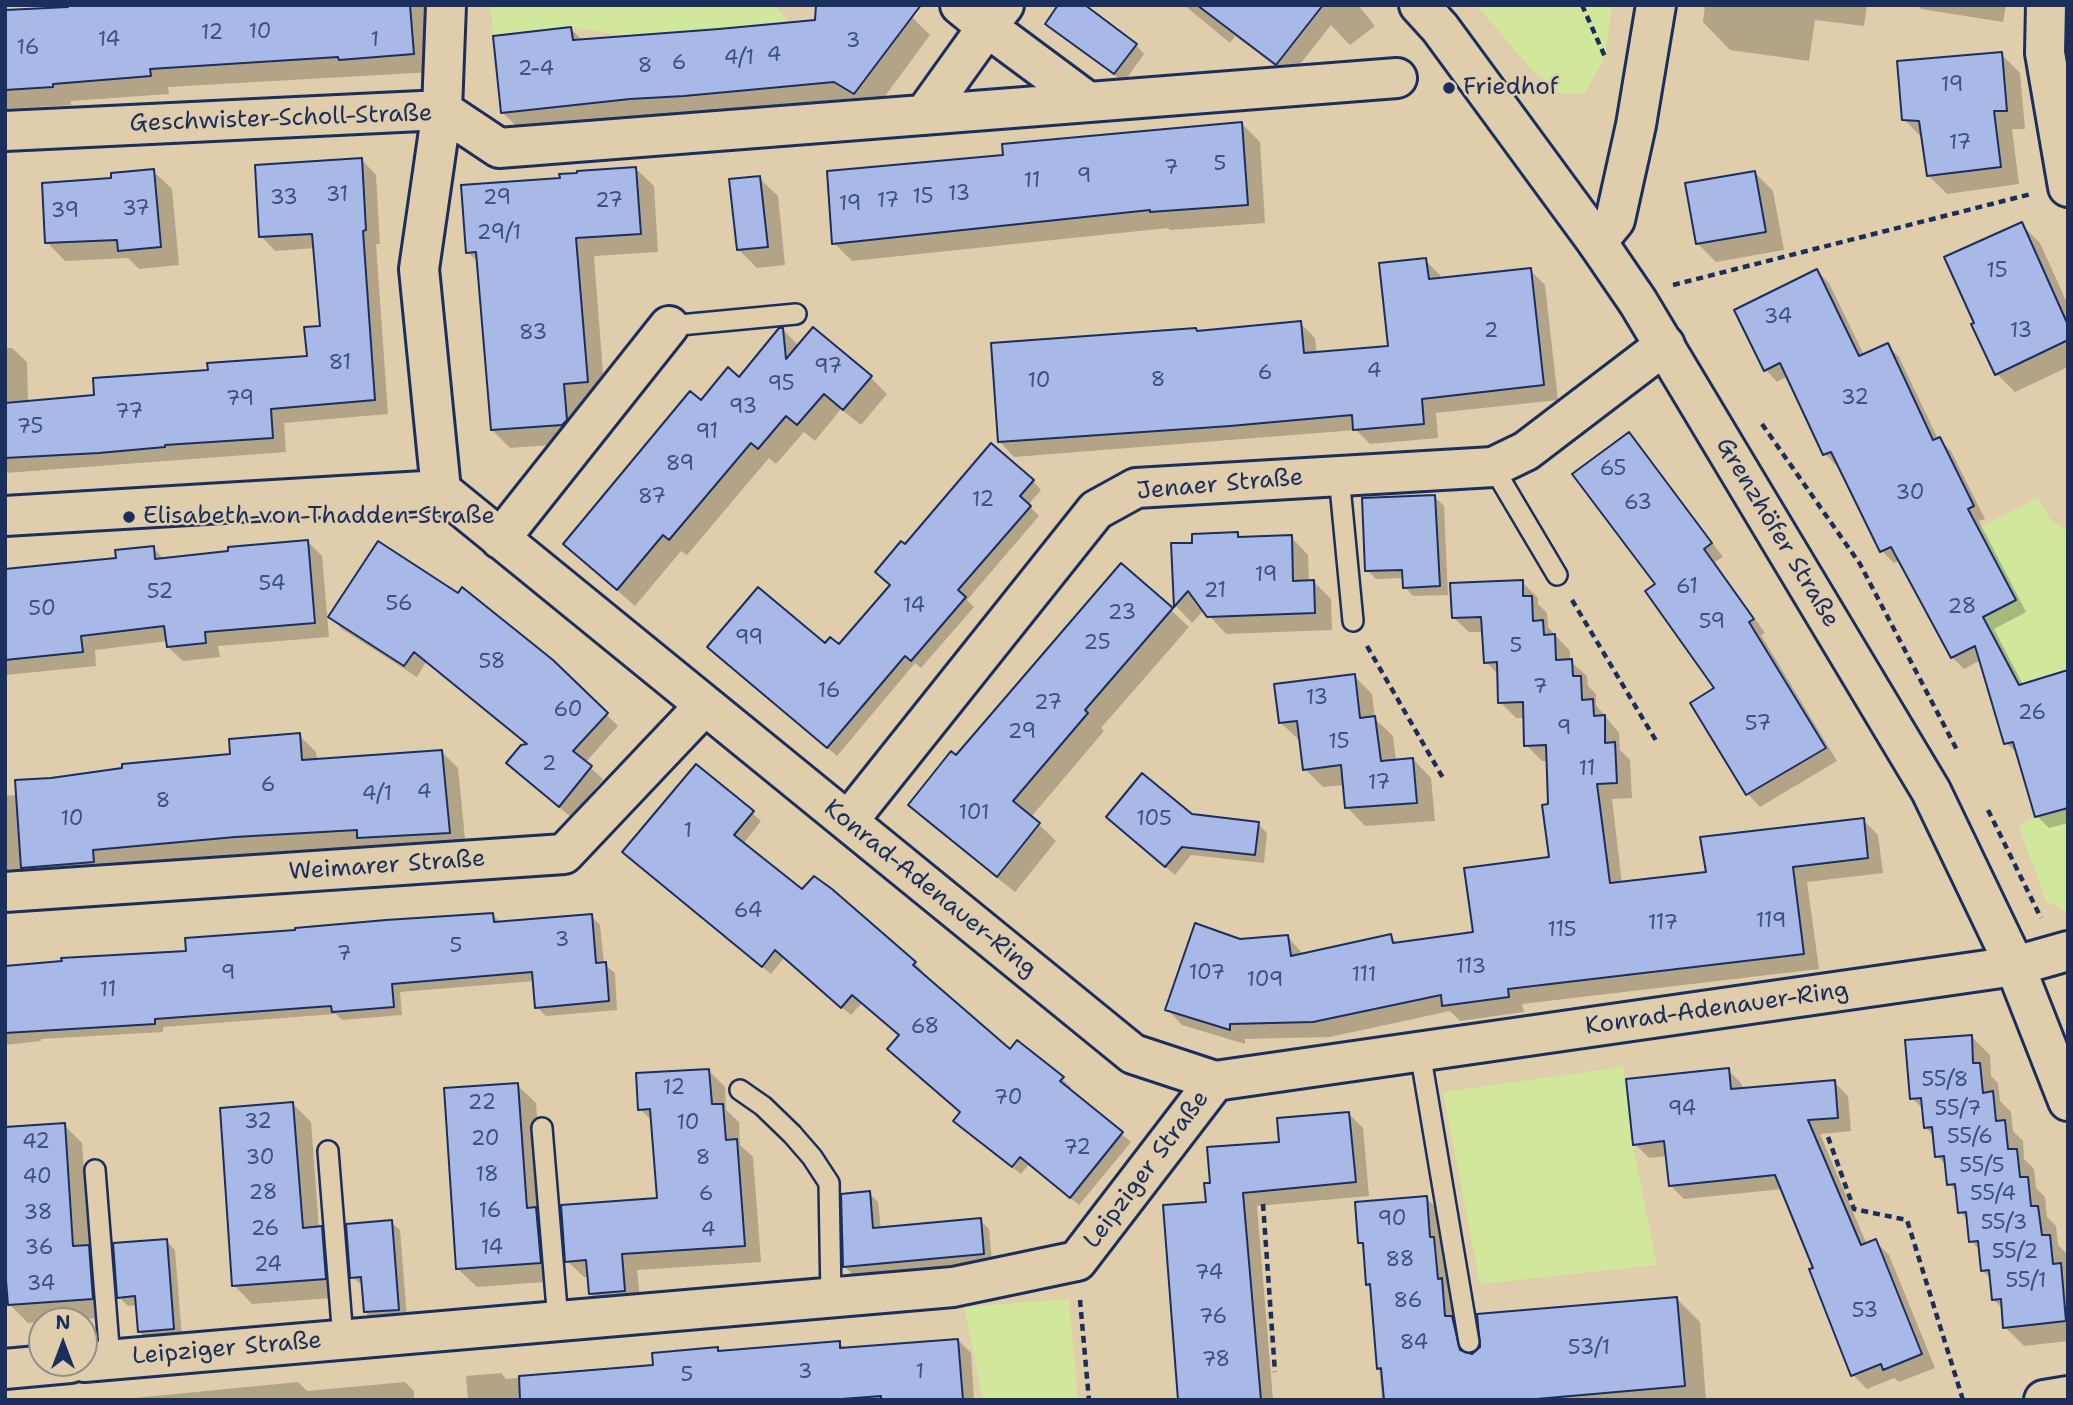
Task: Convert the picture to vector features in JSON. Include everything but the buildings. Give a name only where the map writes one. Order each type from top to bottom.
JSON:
[{"type":"street","points":[[5,516],[441,490],[419,269],[442,110],[446,5]]},
{"type":"street","name":"Grenzhöfer Straße","points":[[1419,5],[1440,28],[1638,302],[1931,791],[2015,966],[2068,1101]]},
{"type":"street","points":[[1597,242],[1615,220],[1636,125],[1656,5]]},
{"type":"street","points":[[2046,5],[2045,53],[2067,186]]},
{"type":"street","points":[[924,115],[984,12],[1088,102]]},
{"type":"street","name":"Geschwister-Scholl-Straße","points":[[5,131],[442,110],[499,148],[1397,78]]},
{"type":"street","points":[[500,539],[670,326]]},
{"type":"street","name":"Jenaer Straße","points":[[848,821],[1096,510],[1136,488],[1493,467],[1526,451],[1665,345]]},
{"type":"street","name":"Konrad-Adenauer-Ring","points":[[441,490],[1133,1054],[1215,1081],[2015,966],[2068,951]]},
{"type":"street","name":"Weimarer Straße","points":[[5,892],[564,854],[705,705]]},
{"type":"street","name":"Leipziger Straße","points":[[98,1361],[953,1287],[1077,1261],[1215,1081]]},
{"type":"street","points":[[5,1369],[28,1367]]},
{"type":"street","points":[[2044,1400],[2068,1396]]},
{"type":"lane","points":[[670,326],[796,314]]},
{"type":"lane","points":[[1493,467],[1557,575]]},
{"type":"lane","points":[[1339,475],[1353,621]]},
{"type":"lane","points":[[1420,1052],[1469,1342]]},
{"type":"lane","points":[[740,1090],[763,1106],[792,1134],[812,1157],[829,1184],[831,1297]]},
{"type":"lane","points":[[542,1128],[558,1321]]},
{"type":"lane","name":"Leipziger Straße","points":[[328,1151],[343,1339]]},
{"type":"lane","name":"Leipziger Straße","points":[[95,1170],[96,1307]]},
{"type":"path","points":[[1638,302],[1664,287],[2067,186]]},
{"type":"path","points":[[1557,575],[1658,744]]},
{"type":"path","points":[[1353,621],[1443,778]]},
{"type":"path","points":[[1828,1137],[1854,1209],[1907,1220],[1963,1400]]},
{"type":"path","points":[[1263,1204],[1275,1372]]},
{"type":"path","points":[[1081,1305],[1089,1400]]},
{"type":"green space","points":[[491,5],[774,5],[789,22],[626,36],[571,27],[493,36]]},
{"type":"green space","points":[[1479,5],[1612,5],[1605,56],[1585,93],[1556,93],[1532,70]]},
{"type":"green space","points":[[2038,498],[2051,520],[2068,531],[2068,670],[1989,694],[1986,678],[2011,665],[1983,617],[2015,600],[1988,546],[1972,531]]},
{"type":"green space","points":[[2064,809],[2068,821],[2068,913],[2046,901],[2019,827],[2035,817]]},
{"type":"green space","points":[[1623,1067],[1633,1145],[1657,1265],[1480,1284],[1443,1092]]},
{"type":"green space","points":[[1069,1299],[1078,1400],[983,1400],[964,1307]]},
{"type":"place","name":"Friedhof","points":[[1449,88]]},
{"type":"place","name":"Elisabeth-von-Thadden-Straße","points":[[129,517]]}]
